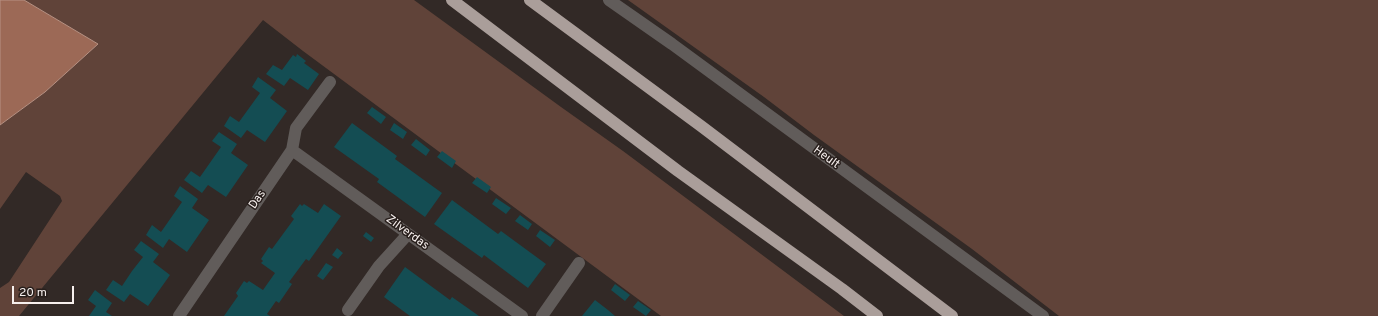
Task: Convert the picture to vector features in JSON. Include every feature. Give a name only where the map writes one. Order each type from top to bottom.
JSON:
[{"type":"highway","points":[[452,0],[678,171],[842,289],[877,316]]},
{"type":"highway","points":[[530,0],[701,126],[952,316]]},
{"type":"street","name":"Heult","points":[[609,0],[1043,316]]},
{"type":"street","name":"Das","points":[[179,316],[292,150],[296,128],[330,82]]},
{"type":"street","name":"Zilverdas","points":[[292,150],[522,316]]},
{"type":"street","points":[[348,310],[379,266],[408,234]]},
{"type":"street","points":[[542,316],[579,263]]},
{"type":"shaded area","points":[[0,0],[24,0],[98,44],[45,92],[0,125]]},
{"type":"shaded area","points":[[24,0],[414,0],[623,151],[844,316],[661,316],[263,20],[19,316],[0,316],[0,288],[9,282],[62,201],[60,196],[26,172],[0,209],[0,125],[45,92],[98,44]]},
{"type":"shaded area","points":[[628,0],[1378,0],[1378,316],[1059,316],[972,249]]},
{"type":"building","points":[[297,54],[306,61],[304,63],[319,74],[308,90],[290,78],[284,86],[266,74],[273,65],[282,70],[293,55],[296,57]]},
{"type":"building","points":[[258,77],[276,90],[270,98],[287,111],[265,142],[247,130],[241,138],[224,126],[230,116],[239,122],[260,93],[252,87]]},
{"type":"building","points":[[372,107],[386,117],[381,124],[367,113]]},
{"type":"building","points":[[352,123],[397,156],[395,159],[442,193],[425,217],[377,182],[379,179],[334,147]]},
{"type":"building","points":[[394,123],[407,132],[403,139],[390,130]]},
{"type":"building","points":[[219,132],[237,144],[231,153],[248,165],[226,197],[208,185],[202,193],[184,180],[191,171],[200,177],[221,147],[212,141]]},
{"type":"building","points":[[416,139],[430,150],[426,156],[411,145]]},
{"type":"building","points":[[442,151],[456,161],[452,168],[437,157]]},
{"type":"building","points":[[477,177],[491,187],[487,193],[472,183]]},
{"type":"building","points":[[180,186],[198,199],[192,208],[209,220],[187,252],[169,239],[163,248],[146,235],[152,225],[161,232],[182,202],[174,196]]},
{"type":"building","points":[[496,198],[511,208],[506,214],[492,204]]},
{"type":"building","points":[[452,200],[498,234],[501,231],[546,264],[528,288],[484,255],[482,258],[434,224]]},
{"type":"building","points":[[300,204],[302,206],[304,204],[318,213],[324,204],[341,216],[309,261],[306,259],[289,282],[292,284],[279,303],[276,301],[267,314],[270,316],[224,316],[238,296],[236,293],[244,281],[247,283],[249,281],[263,290],[275,273],[261,263],[263,261],[261,259],[269,247],[272,249],[294,219],[291,216]]},
{"type":"building","points":[[520,215],[532,224],[528,230],[515,221]]},
{"type":"building","points":[[540,230],[555,240],[550,247],[536,236]]},
{"type":"building","points":[[366,232],[374,238],[371,242],[363,236]]},
{"type":"building","points":[[141,241],[159,254],[153,262],[170,275],[148,306],[130,294],[124,302],[106,290],[113,280],[122,286],[143,257],[134,250]]},
{"type":"building","points":[[337,248],[343,253],[338,259],[332,255]]},
{"type":"building","points":[[326,263],[333,267],[323,280],[317,276]]},
{"type":"building","points":[[405,267],[450,300],[452,297],[479,316],[410,316],[384,297]]},
{"type":"building","points":[[615,284],[630,295],[625,301],[611,290]]},
{"type":"building","points":[[95,290],[112,303],[106,312],[112,316],[89,316],[96,306],[88,300]]},
{"type":"building","points":[[595,300],[608,310],[615,316],[582,316]]},
{"type":"building","points":[[638,301],[651,310],[646,316],[633,307]]}]
